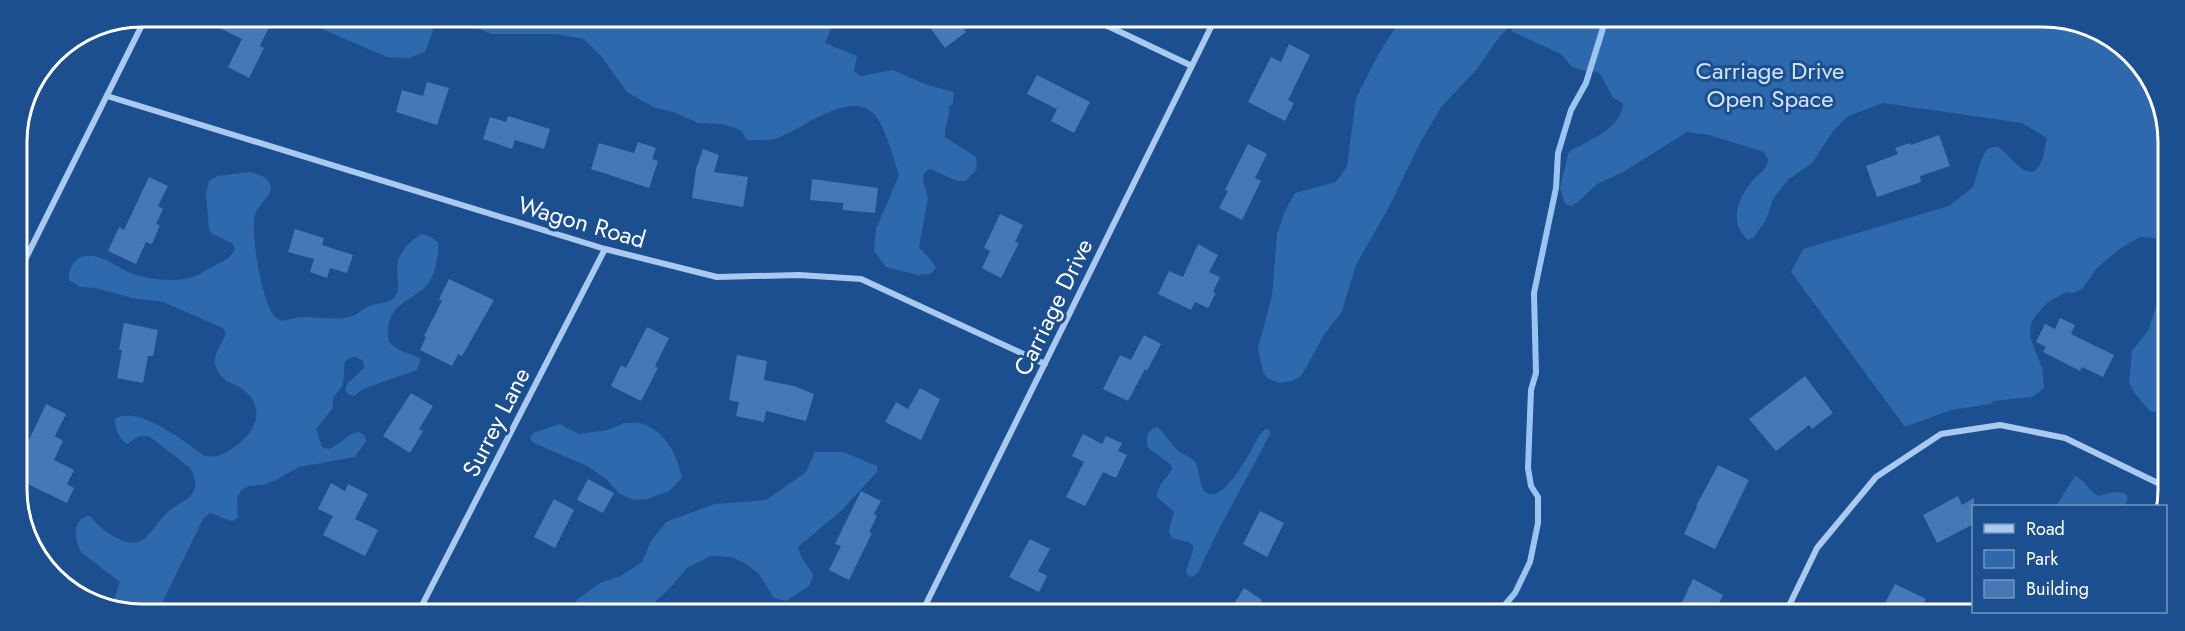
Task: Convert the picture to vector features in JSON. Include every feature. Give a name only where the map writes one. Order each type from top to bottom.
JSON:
[{"type":"street","points":[[27,256],[141,27]]},
{"type":"street","points":[[1110,27],[1192,66]]},
{"type":"street","name":"Carriage Drive","points":[[926,604],[1211,27]]},
{"type":"street","name":"Wagon Road","points":[[107,96],[605,249],[717,277],[799,276],[861,279],[1045,364]]},
{"type":"street","name":"Surrey Lane","points":[[423,604],[605,249]]},
{"type":"street","points":[[1790,604],[1817,548],[1876,477],[1941,434],[2000,425],[2065,438],[2158,483]]},
{"type":"green space","points":[[317,27],[432,27],[433,31],[425,52],[409,58],[387,57]]},
{"type":"green space","points":[[474,27],[831,27],[825,43],[857,56],[854,71],[860,76],[893,70],[927,85],[954,92],[953,104],[949,107],[945,137],[976,157],[977,169],[965,181],[957,181],[930,169],[924,173],[923,181],[928,197],[919,247],[936,268],[930,274],[918,275],[886,267],[874,251],[876,229],[899,175],[881,124],[872,112],[861,107],[849,106],[836,109],[774,139],[747,140],[741,130],[722,124],[698,123],[676,113],[653,107],[627,92],[601,56],[584,39],[555,34],[491,34]]},
{"type":"green space","points":[[1396,27],[1509,27],[1477,69],[1441,107],[1356,265],[1342,311],[1324,335],[1301,376],[1292,381],[1279,383],[1267,378],[1263,372],[1258,348],[1272,296],[1277,234],[1285,211],[1295,193],[1336,182],[1347,166],[1356,98],[1379,53]]},
{"type":"green space","name":"Carriage Drive Open Space","points":[[1514,27],[2043,27],[2072,31],[2100,42],[2124,61],[2139,78],[2152,105],[2158,142],[2158,238],[2140,237],[2118,250],[2097,268],[2083,288],[2074,293],[2067,292],[2048,302],[2036,315],[2031,324],[2030,337],[2042,368],[2044,388],[2032,397],[1993,401],[1991,404],[1951,410],[1905,427],[1791,272],[1803,249],[1949,206],[1973,187],[1987,149],[1999,148],[2024,170],[2035,171],[2042,160],[2047,138],[2022,123],[1883,103],[1848,116],[1833,131],[1813,162],[1788,180],[1773,199],[1766,220],[1754,237],[1748,240],[1738,226],[1737,210],[1747,188],[1764,169],[1768,159],[1764,152],[1709,135],[1687,132],[1623,172],[1597,184],[1571,206],[1565,204],[1560,188],[1568,154],[1611,126],[1622,112],[1623,103],[1613,98],[1601,75],[1597,72],[1572,67],[1561,54],[1511,31]]},
{"type":"green space","points":[[249,172],[266,178],[270,184],[271,190],[255,215],[254,237],[265,297],[274,316],[282,321],[302,317],[335,319],[347,317],[369,306],[389,301],[397,292],[397,270],[401,253],[422,234],[438,242],[437,262],[430,281],[398,307],[389,321],[388,336],[391,344],[421,359],[417,370],[363,389],[354,396],[345,390],[347,384],[364,368],[363,361],[355,356],[345,361],[343,384],[334,397],[333,408],[316,429],[322,447],[329,449],[355,433],[359,432],[364,435],[366,441],[355,457],[299,467],[274,481],[241,490],[237,499],[238,517],[233,521],[210,513],[203,519],[163,604],[127,603],[114,600],[120,582],[82,553],[77,543],[77,525],[84,517],[90,516],[113,536],[135,543],[148,535],[171,509],[189,497],[195,486],[190,468],[149,436],[139,436],[127,444],[124,442],[118,433],[115,419],[136,416],[148,420],[161,426],[203,455],[212,457],[233,448],[247,436],[255,422],[255,406],[245,391],[224,379],[217,371],[215,357],[226,334],[223,328],[163,302],[80,287],[69,280],[70,272],[78,259],[96,256],[132,273],[171,280],[198,275],[227,259],[235,249],[233,244],[211,233],[209,228],[206,194],[209,181],[217,176]]},
{"type":"green space","points":[[2158,300],[2158,412],[2150,411],[2146,407],[2129,382],[2132,351],[2148,331]]},
{"type":"green space","points":[[624,423],[641,423],[651,428],[670,446],[682,478],[669,491],[647,499],[633,500],[620,494],[605,478],[587,466],[534,443],[530,438],[533,433],[560,424],[579,434],[608,430]]},
{"type":"green space","points":[[1158,427],[1177,450],[1193,460],[1197,466],[1203,489],[1213,494],[1229,484],[1259,436],[1265,429],[1270,430],[1198,573],[1192,577],[1188,576],[1186,571],[1193,546],[1189,542],[1171,538],[1169,530],[1174,512],[1157,497],[1160,485],[1172,469],[1170,464],[1148,448],[1149,432]]},
{"type":"green space","points":[[815,452],[843,452],[877,466],[877,472],[842,510],[798,547],[813,576],[809,586],[786,601],[774,598],[759,574],[745,563],[731,557],[711,556],[687,568],[653,604],[575,604],[600,583],[621,576],[642,562],[651,541],[666,522],[715,504],[766,500],[806,472]]},
{"type":"green space","points":[[2075,476],[2098,496],[2114,492],[2125,493],[2128,498],[2124,505],[2057,505]]},
{"type":"building","points":[[217,27],[269,27],[260,46],[264,48],[249,78],[228,67],[242,39]]},
{"type":"building","points":[[930,27],[962,27],[966,32],[945,48]]},
{"type":"building","points":[[1289,44],[1310,55],[1288,100],[1294,103],[1285,121],[1248,102],[1271,57],[1281,62]]},
{"type":"building","points":[[1037,75],[1090,102],[1074,133],[1051,121],[1057,109],[1027,94]]},
{"type":"building","points":[[427,82],[449,88],[437,125],[396,112],[402,90],[423,96]]},
{"type":"building","points":[[508,116],[550,129],[544,149],[515,140],[512,149],[483,139],[490,117],[506,122]]},
{"type":"building","points":[[1939,135],[1950,166],[1920,176],[1921,182],[1877,197],[1866,166],[1898,154],[1895,148]]},
{"type":"building","points":[[638,142],[656,148],[652,159],[658,161],[649,188],[591,169],[599,143],[634,153]]},
{"type":"building","points":[[1248,144],[1267,154],[1255,178],[1261,181],[1242,220],[1219,208],[1228,191],[1225,190]]},
{"type":"building","points":[[703,149],[719,155],[714,172],[748,177],[743,207],[692,198],[696,169]]},
{"type":"building","points":[[149,177],[168,186],[158,206],[163,209],[156,224],[160,225],[153,242],[151,244],[146,242],[136,264],[108,251],[119,227],[124,230]]},
{"type":"building","points":[[812,179],[878,188],[875,213],[843,210],[843,203],[810,200]]},
{"type":"building","points":[[1000,214],[1023,225],[1015,242],[1019,243],[1001,278],[982,268],[990,251],[984,248]]},
{"type":"building","points":[[295,229],[324,238],[322,245],[353,255],[347,273],[330,268],[327,278],[310,272],[314,259],[288,252]]},
{"type":"building","points":[[1198,244],[1218,255],[1209,272],[1220,277],[1213,292],[1216,293],[1208,308],[1195,302],[1191,310],[1158,294],[1169,271],[1183,277]]},
{"type":"building","points":[[449,279],[494,300],[462,356],[458,354],[452,366],[420,350],[426,337],[424,336],[442,301],[439,299]]},
{"type":"building","points":[[2060,318],[2075,325],[2071,334],[2114,355],[2103,377],[2082,367],[2080,371],[2043,352],[2046,347],[2036,342],[2045,324],[2055,329]]},
{"type":"building","points":[[124,323],[158,330],[153,356],[148,356],[143,383],[117,378]]},
{"type":"building","points":[[647,327],[669,338],[655,366],[658,368],[641,401],[611,386],[621,365],[626,368]]},
{"type":"building","points":[[1144,335],[1161,344],[1128,401],[1103,389],[1120,355],[1131,360]]},
{"type":"building","points":[[737,355],[767,361],[764,380],[794,386],[814,394],[806,421],[766,411],[764,422],[736,416],[739,402],[729,400]]},
{"type":"building","points":[[1805,376],[1833,413],[1812,429],[1809,425],[1776,451],[1749,419]]},
{"type":"building","points":[[920,388],[940,399],[921,440],[885,422],[896,402],[908,409]]},
{"type":"building","points":[[411,393],[433,406],[419,429],[423,431],[410,453],[383,436]]},
{"type":"building","points":[[46,404],[66,414],[55,436],[63,441],[54,460],[74,470],[67,484],[74,488],[67,503],[27,484],[27,444]]},
{"type":"building","points":[[1083,434],[1102,444],[1106,436],[1122,443],[1118,451],[1127,455],[1116,478],[1103,472],[1085,506],[1066,497],[1084,462],[1072,456]]},
{"type":"building","points":[[1718,465],[1749,480],[1715,549],[1684,534]]},
{"type":"building","points":[[588,479],[614,493],[603,513],[577,500]]},
{"type":"building","points":[[331,483],[345,491],[348,484],[368,494],[355,519],[378,530],[365,556],[323,535],[333,516],[318,509]]},
{"type":"building","points":[[861,491],[881,501],[874,514],[877,516],[869,532],[872,533],[849,580],[829,570],[841,546],[835,544]]},
{"type":"building","points":[[1958,496],[1962,505],[1974,498],[1972,525],[1937,543],[1923,515]]},
{"type":"building","points":[[554,499],[574,510],[555,548],[534,537]]},
{"type":"building","points":[[1260,511],[1284,523],[1267,557],[1243,544]]},
{"type":"building","points":[[1030,539],[1050,549],[1038,571],[1047,576],[1039,592],[1009,577]]},
{"type":"building","points":[[1693,579],[1723,595],[1719,604],[1681,604]]},
{"type":"building","points":[[1895,584],[1926,599],[1923,604],[1885,604]]},
{"type":"building","points":[[1244,588],[1262,600],[1259,604],[1234,604]]},
{"type":"waterway","points":[[1506,604],[1515,593],[1530,562],[1538,523],[1538,497],[1531,486],[1528,468],[1531,390],[1536,373],[1534,293],[1556,188],[1558,153],[1571,110],[1586,83],[1604,27]]}]
